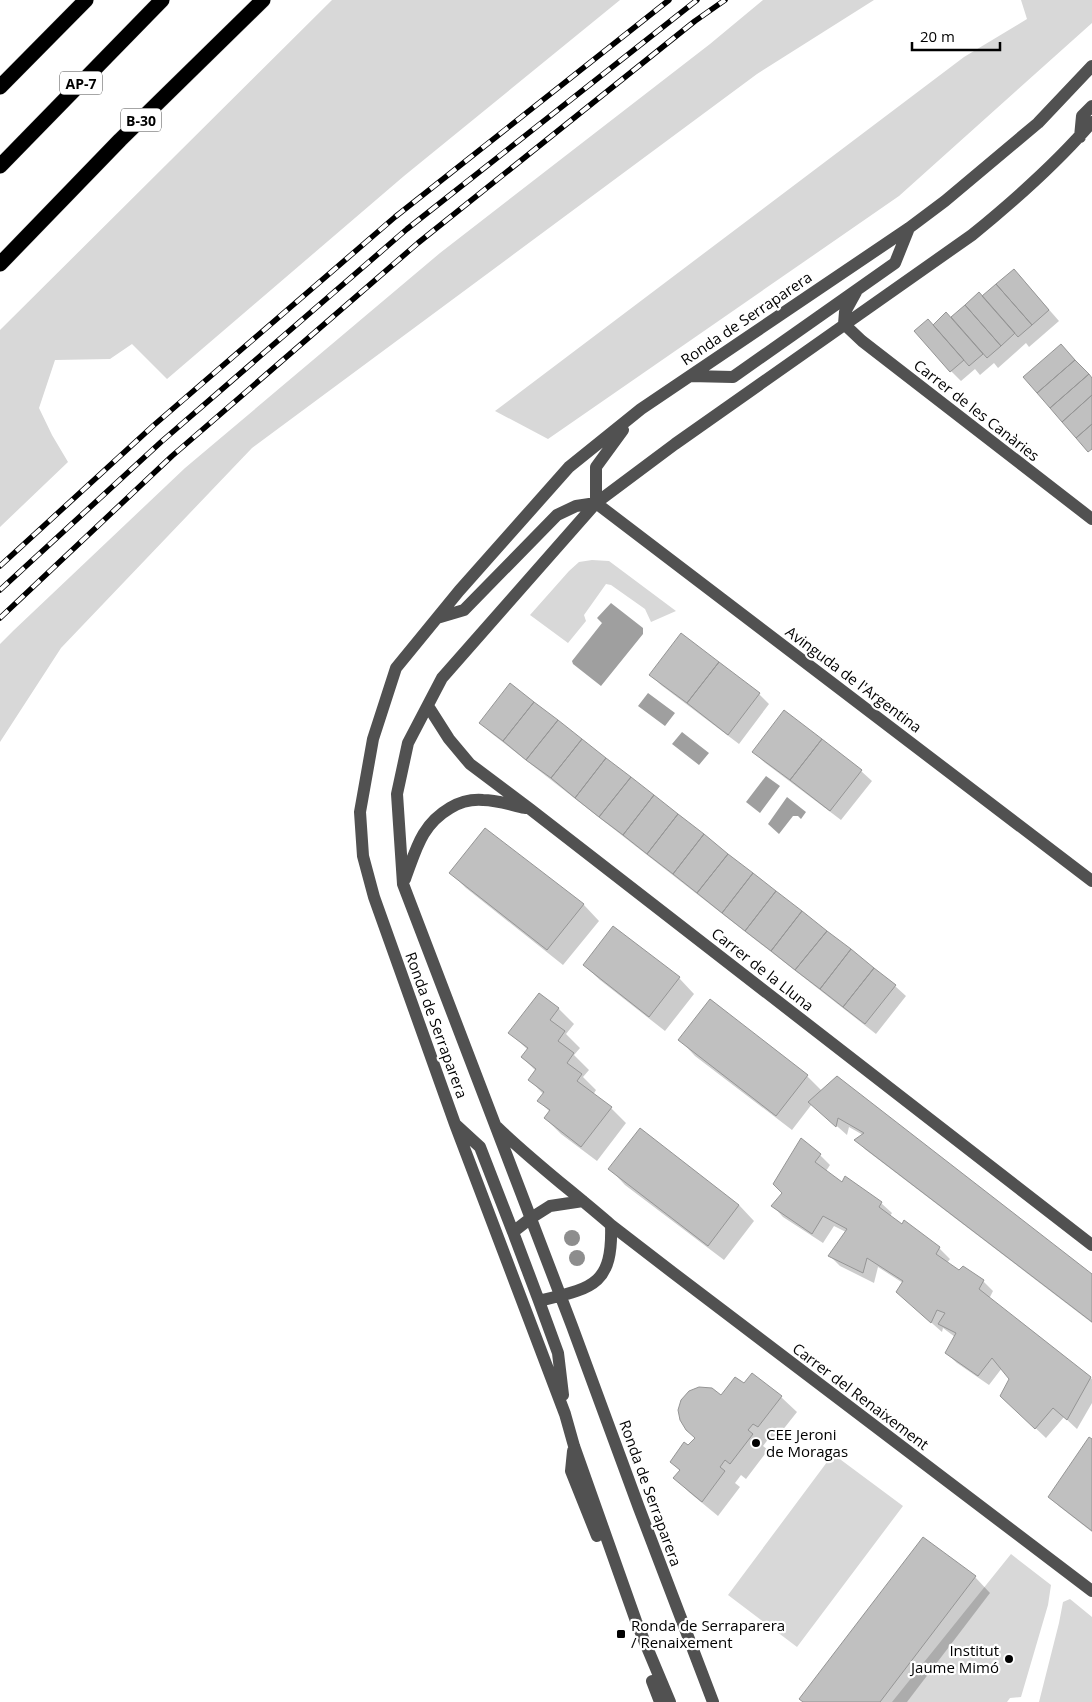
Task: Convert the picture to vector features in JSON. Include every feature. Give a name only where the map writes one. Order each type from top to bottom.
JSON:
[{"type":"highway","points":[[0,87],[86,0]]},
{"type":"highway","name":"AP-7","points":[[0,166],[162,0]]},
{"type":"highway","name":"B-30","points":[[0,264],[120,140],[263,0]]},
{"type":"street","name":"Ronda de Serraparera","points":[[670,1702],[636,1621],[574,1446],[565,1414],[455,1124],[374,897],[363,856],[360,812],[373,739],[396,668],[437,618],[569,467],[641,410],[910,228],[1038,123],[1092,66]]},
{"type":"street","points":[[1080,137],[1082,116],[1092,106]]},
{"type":"street","name":"Ronda de Serraparera","points":[[712,1702],[531,1218],[403,884],[398,794],[408,743],[442,678],[596,503],[675,444],[972,236],[1017,199],[1080,137],[1092,122]]},
{"type":"street","points":[[690,376],[733,377],[895,263],[910,228]]},
{"type":"street","points":[[802,329],[844,324],[845,312],[857,290]]},
{"type":"street","name":"Carrer de les Canàries","points":[[844,324],[862,341],[1092,519]]},
{"type":"street","points":[[596,503],[596,467],[614,441],[641,410]]},
{"type":"street","name":"Ronda de Serraparera","points":[[437,618],[464,610],[556,515],[576,506],[596,503]]},
{"type":"street","name":"Avinguda de l'Argentina","points":[[596,503],[1092,881]]},
{"type":"street","name":"Carrer de la Lluna","points":[[428,706],[449,740],[470,764],[1092,1244]]},
{"type":"street","points":[[403,884],[421,837],[433,820],[443,812],[462,801],[482,800],[530,809]]},
{"type":"street","points":[[494,1123],[518,1147],[611,1224],[612,1246],[609,1262],[600,1279],[584,1288],[539,1301]]},
{"type":"street","points":[[455,1124],[480,1147],[513,1232],[558,1353],[565,1414]]},
{"type":"street","points":[[513,1232],[550,1206],[583,1201]]},
{"type":"street","name":"Carrer del Renaixement","points":[[611,1224],[1092,1591]]},
{"type":"street","name":"Ronda de Serraparera","points":[[574,1446],[571,1471],[660,1702]]},
{"type":"shaded area","points":[[332,0],[620,0],[404,176],[167,379],[132,344],[110,359],[55,360],[39,408],[68,462],[0,527],[0,330]]},
{"type":"shaded area","points":[[763,0],[874,0],[757,74],[252,448],[61,648],[0,742],[0,644],[13,631],[185,468],[440,253],[710,44]]},
{"type":"shaded area","points":[[1021,0],[1092,0],[1092,23],[899,196],[548,439],[495,411],[964,57],[1027,19]]},
{"type":"shaded area","points":[[592,560],[609,561],[676,611],[651,622],[645,609],[611,585],[606,584],[584,615],[586,621],[568,643],[530,615],[579,562]]},
{"type":"shaded area","points":[[611,603],[643,628],[643,634],[601,686],[573,664],[572,661],[602,623],[597,618]]},
{"type":"shaded area","points":[[648,693],[675,713],[665,726],[638,706]]},
{"type":"shaded area","points":[[682,732],[709,753],[699,765],[672,744]]},
{"type":"shaded area","points":[[766,776],[780,786],[760,813],[746,802]]},
{"type":"shaded area","points":[[787,797],[806,812],[801,819],[798,816],[793,816],[779,834],[768,824]]},
{"type":"shaded area","points":[[833,1454],[903,1506],[797,1647],[728,1595]]},
{"type":"shaded area","name":"Institut Jaume Mimó","points":[[1011,1554],[1051,1585],[1048,1605],[1021,1697],[1010,1698],[1007,1702],[892,1702]]},
{"type":"shaded area","points":[[1070,1599],[1092,1617],[1092,1702],[1039,1702],[1063,1602]]},
{"type":"building","points":[[1014,269],[1049,310],[1032,325],[996,284]]},
{"type":"building","points":[[996,284],[1032,325],[1018,337],[982,296]]},
{"type":"building","points":[[979,292],[1015,333],[1001,346],[965,305]]},
{"type":"building","points":[[965,305],[1001,346],[987,358],[951,317]]},
{"type":"building","points":[[946,312],[983,354],[969,366],[933,325]]},
{"type":"building","points":[[928,319],[964,360],[950,372],[914,331]]},
{"type":"building","points":[[1061,344],[1075,360],[1037,393],[1023,377]]},
{"type":"building","points":[[1075,360],[1089,374],[1050,408],[1037,393]]},
{"type":"building","points":[[1089,374],[1092,378],[1092,395],[1062,422],[1050,408]]},
{"type":"building","points":[[1092,395],[1092,424],[1076,438],[1062,422]]},
{"type":"building","points":[[1092,424],[1092,449],[1088,452],[1076,438]]},
{"type":"building","points":[[681,633],[719,662],[687,703],[649,675]]},
{"type":"building","points":[[719,662],[760,693],[728,735],[687,703]]},
{"type":"building","points":[[510,683],[534,702],[503,741],[479,723]]},
{"type":"building","points":[[534,702],[558,720],[526,760],[503,741]]},
{"type":"building","points":[[784,710],[822,739],[790,780],[752,752]]},
{"type":"building","points":[[558,720],[582,739],[551,778],[526,760]]},
{"type":"building","points":[[582,739],[606,758],[575,798],[551,778]]},
{"type":"building","points":[[822,739],[862,770],[830,811],[790,780]]},
{"type":"building","points":[[606,758],[631,777],[599,817],[575,798]]},
{"type":"building","points":[[631,777],[654,795],[623,835],[599,817]]},
{"type":"building","points":[[654,795],[678,814],[647,854],[623,835]]},
{"type":"building","points":[[678,814],[704,834],[673,874],[647,854]]},
{"type":"building","points":[[485,828],[584,904],[547,950],[449,873]]},
{"type":"building","points":[[704,834],[728,854],[697,893],[673,874]]},
{"type":"building","points":[[728,854],[753,873],[722,913],[697,893]]},
{"type":"building","points":[[753,873],[776,891],[745,931],[722,913]]},
{"type":"building","points":[[776,891],[802,911],[771,951],[745,931]]},
{"type":"building","points":[[802,911],[827,931],[795,970],[771,951]]},
{"type":"building","points":[[613,926],[680,977],[649,1017],[583,965]]},
{"type":"building","points":[[827,931],[851,949],[820,989],[795,970]]},
{"type":"building","points":[[851,949],[874,968],[843,1007],[820,989]]},
{"type":"building","points":[[874,968],[896,985],[865,1024],[843,1007]]},
{"type":"building","points":[[539,993],[559,1008],[550,1020],[565,1031],[558,1041],[574,1053],[567,1063],[582,1074],[577,1081],[612,1107],[581,1147],[544,1118],[550,1110],[537,1101],[544,1092],[528,1080],[536,1069],[521,1057],[528,1048],[508,1033]]},
{"type":"building","points":[[710,999],[808,1075],[776,1116],[678,1040]]},
{"type":"building","points":[[837,1076],[1092,1274],[1092,1322],[854,1140],[864,1133],[838,1118],[836,1127],[808,1102]]},
{"type":"building","points":[[640,1128],[739,1205],[708,1246],[608,1169]]},
{"type":"building","points":[[801,1138],[821,1154],[815,1162],[842,1182],[845,1176],[882,1202],[879,1207],[902,1224],[904,1220],[940,1247],[936,1254],[959,1270],[963,1266],[984,1280],[979,1289],[1091,1377],[1067,1420],[1053,1408],[1035,1429],[1000,1396],[1009,1379],[992,1358],[978,1376],[945,1353],[956,1333],[938,1324],[945,1313],[937,1310],[931,1323],[896,1292],[903,1281],[867,1258],[863,1273],[828,1256],[847,1229],[823,1216],[812,1234],[771,1206],[782,1193],[773,1184]]},
{"type":"building","points":[[752,1373],[782,1396],[758,1427],[753,1424],[748,1430],[753,1434],[730,1464],[725,1460],[720,1467],[725,1471],[702,1502],[673,1478],[680,1470],[670,1462],[684,1442],[688,1445],[695,1438],[686,1430],[680,1420],[678,1410],[681,1400],[689,1391],[699,1387],[712,1388],[721,1395],[735,1377],[744,1383]]},
{"type":"building","points":[[1089,1437],[1092,1439],[1092,1531],[1048,1497]]},
{"type":"building","points":[[923,1537],[976,1576],[880,1702],[803,1702],[799,1699]]},
{"type":"railway","points":[[0,566],[154,425],[395,217],[669,0]]},
{"type":"railway","points":[[0,590],[161,442],[407,229],[697,0]]},
{"type":"railway","points":[[0,618],[172,456],[418,243],[695,21],[725,0]]},
{"type":"place","name":"CEE Jeroni de Moragas","points":[[756,1443]]},
{"type":"place","name":"Ronda de Serraparera / Renaixement","points":[[621,1634]]},
{"type":"place","name":"Institut Jaume Mimó","points":[[1009,1659]]}]
